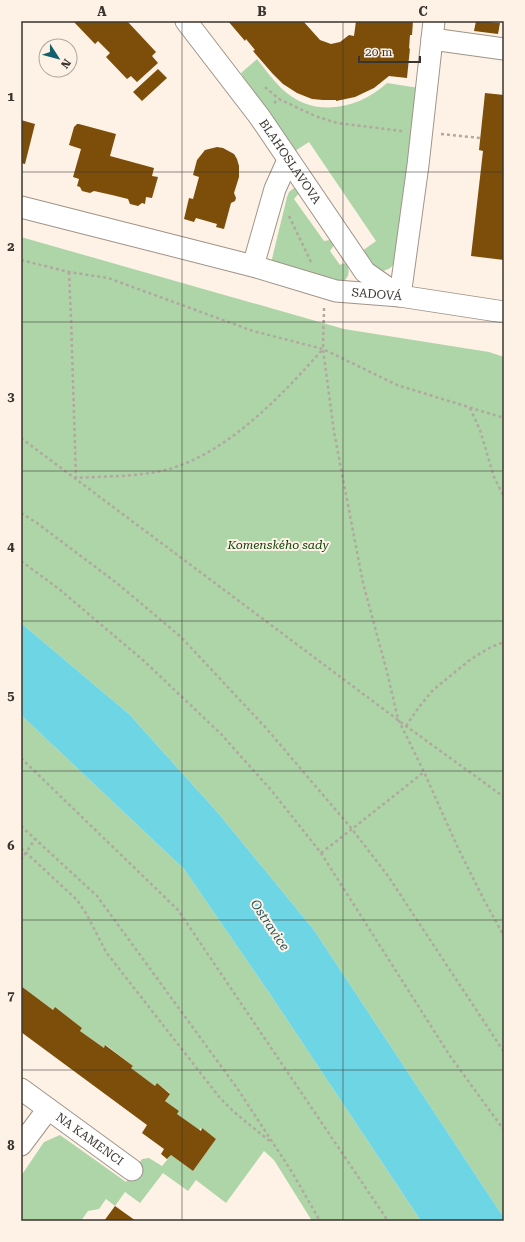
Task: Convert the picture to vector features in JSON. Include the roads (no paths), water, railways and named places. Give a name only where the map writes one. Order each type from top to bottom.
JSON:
[{"type":"street","name":"BLAHOSLAVOVA","points":[[186,21],[259,116],[365,272],[400,296]]},
{"type":"street","points":[[400,296],[433,30],[504,49]]},
{"type":"street","points":[[253,266],[275,189],[288,160]]},
{"type":"street","name":"SADOVÁ","points":[[21,207],[253,266],[336,291],[400,296],[504,312]]},
{"type":"street","name":"NA KAMENCI","points":[[21,1089],[132,1170]]},
{"type":"street","name":"NA KAMENCI","points":[[21,1146],[48,1109]]},
{"type":"water","name":"Ostravice","points":[[21,623],[129,714],[219,814],[314,930],[504,1218],[504,1221],[421,1221],[270,994],[184,869],[21,715]]},
{"type":"park label","name":"Komenského sady","points":[[278,545]]}]
